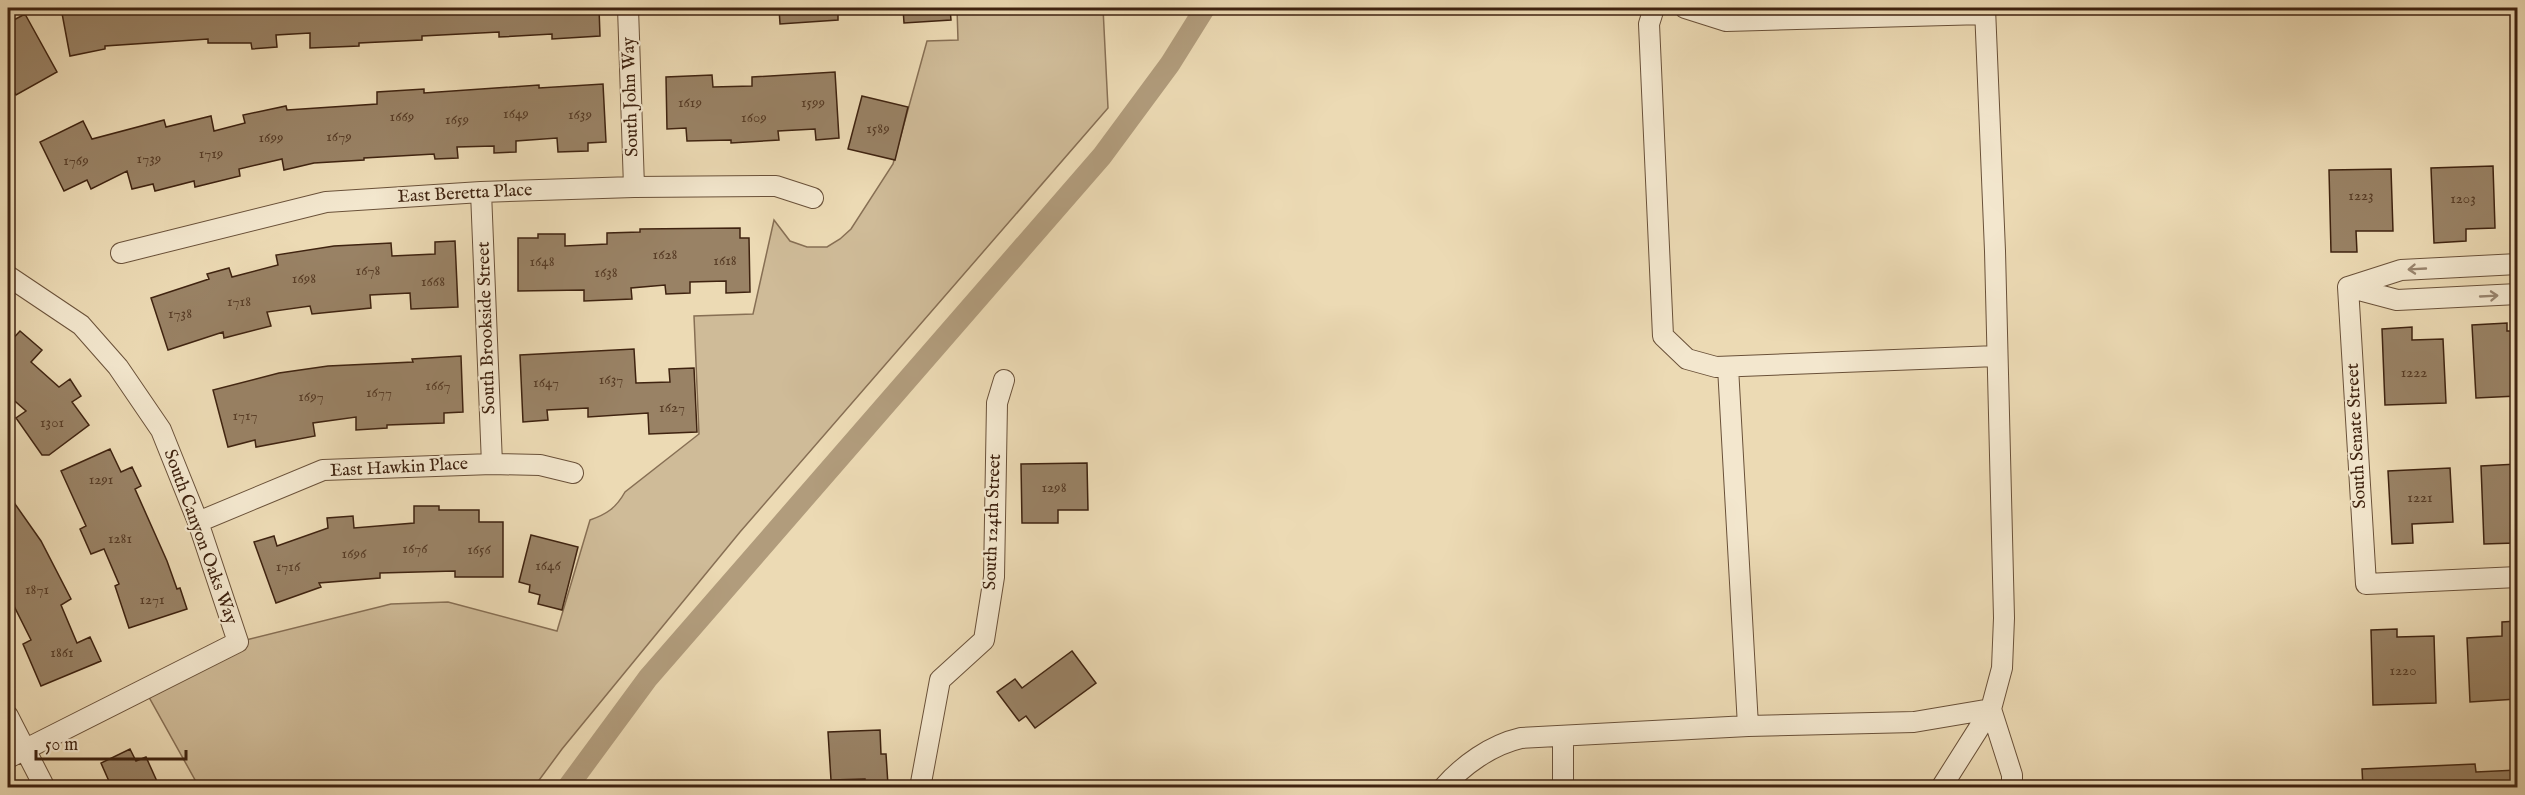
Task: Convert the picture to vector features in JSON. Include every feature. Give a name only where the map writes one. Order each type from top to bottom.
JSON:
[{"type":"street","name":"South John Way","points":[[628,8],[634,187]]},
{"type":"street","points":[[1654,8],[1649,24],[1663,336],[1687,359],[1716,367],[1998,356]]},
{"type":"street","points":[[1684,8],[1726,21],[1985,11],[1998,356],[2004,618],[2002,669],[1991,709],[1941,788]]},
{"type":"street","name":"East Beretta Place","points":[[121,252],[326,202],[481,192],[634,187],[776,186],[813,198]]},
{"type":"street","name":"South Brookside Street","points":[[481,192],[492,464]]},
{"type":"street","points":[[2349,287],[2402,270],[2517,264]]},
{"type":"street","points":[[2460,267],[2464,297]]},
{"type":"street","name":"South Canyon Oaks Way","points":[[8,276],[81,325],[118,367],[161,430],[198,522],[238,642],[16,754]]},
{"type":"street","points":[[2349,287],[2397,300],[2517,294]]},
{"type":"street","name":"South Senate Street","points":[[2349,287],[2366,584],[2517,577]]},
{"type":"street","points":[[1728,367],[1748,726]]},
{"type":"street","name":"South 124th Street","points":[[920,788],[940,680],[984,640],[994,577],[997,403],[1004,380]]},
{"type":"street","name":"East Hawkin Place","points":[[198,522],[323,470],[492,464],[540,465],[573,473]]},
{"type":"street","points":[[1443,788],[1455,774],[1500,743],[1521,738],[1748,726],[1914,722],[1991,709]]},
{"type":"street","points":[[1991,709],[2012,775],[2012,788]]},
{"type":"street","points":[[8,716],[16,754],[45,788]]},
{"type":"street","points":[[1563,736],[1563,788]]},
{"type":"shaded area","points":[[957,8],[1103,8],[1108,108],[740,532],[562,749],[534,787],[199,787],[145,690],[238,642],[391,604],[448,602],[557,631],[590,520],[610,510],[625,492],[699,434],[694,316],[753,314],[774,220],[790,241],[807,247],[827,247],[851,229],[893,164],[927,41],[958,40]]},
{"type":"building","points":[[61,8],[599,8],[600,36],[552,39],[552,34],[499,37],[499,32],[422,36],[422,40],[310,48],[310,33],[276,35],[277,47],[252,49],[251,43],[208,43],[208,39],[105,46],[105,49],[70,56]]},
{"type":"building","points":[[779,8],[838,8],[838,20],[780,24]]},
{"type":"building","points":[[903,8],[950,8],[951,20],[904,23]]},
{"type":"building","points":[[25,14],[57,72],[16,95],[8,80],[8,23]]},
{"type":"building","points":[[835,72],[839,138],[816,140],[815,129],[778,131],[779,140],[731,143],[731,140],[687,141],[686,128],[667,129],[666,77],[712,75],[713,87],[752,86],[752,77]]},
{"type":"building","points":[[603,84],[606,142],[588,143],[588,151],[558,152],[557,138],[516,141],[516,152],[494,153],[494,146],[457,147],[458,158],[435,159],[434,154],[364,158],[364,160],[314,163],[284,170],[282,159],[239,169],[240,176],[195,187],[194,181],[155,191],[153,184],[132,189],[127,171],[91,189],[87,180],[64,191],[40,142],[83,121],[92,139],[164,120],[166,127],[211,116],[214,131],[245,123],[243,115],[286,106],[287,110],[377,104],[377,92],[424,89],[424,93],[539,85],[539,88]]},
{"type":"building","points":[[862,96],[908,107],[895,160],[848,149]]},
{"type":"building","points":[[2493,166],[2495,228],[2466,229],[2466,241],[2434,243],[2431,168]]},
{"type":"building","points":[[2391,169],[2393,231],[2356,231],[2357,252],[2331,252],[2329,170]]},
{"type":"building","points":[[740,228],[740,238],[749,238],[750,292],[726,293],[726,281],[690,282],[690,293],[666,294],[665,285],[631,288],[632,299],[584,301],[584,290],[518,291],[518,238],[538,238],[538,234],[565,234],[565,246],[607,244],[607,233],[640,232],[640,229]]},
{"type":"building","points":[[455,241],[458,307],[411,309],[410,293],[370,295],[371,308],[312,314],[310,306],[267,312],[271,326],[224,338],[223,332],[168,350],[151,298],[209,279],[207,274],[229,268],[232,277],[278,265],[276,255],[334,246],[391,243],[392,256],[435,254],[435,242]]},
{"type":"building","points":[[2507,323],[2507,331],[2517,331],[2517,396],[2476,398],[2472,325]]},
{"type":"building","points":[[2412,327],[2412,340],[2443,339],[2446,403],[2385,405],[2382,329]]},
{"type":"building","points":[[20,331],[42,350],[31,362],[59,387],[70,379],[81,396],[72,402],[89,425],[49,455],[42,455],[16,418],[26,411],[8,395],[8,344]]},
{"type":"building","points":[[634,349],[636,383],[670,382],[669,369],[694,368],[697,432],[649,434],[648,413],[588,417],[588,408],[547,410],[548,420],[523,422],[520,355]]},
{"type":"building","points":[[461,356],[463,412],[444,413],[444,423],[387,425],[387,428],[356,430],[356,417],[313,423],[315,436],[256,447],[255,440],[228,447],[213,390],[279,373],[328,366],[413,362],[412,359]]},
{"type":"building","points":[[110,449],[121,472],[132,467],[141,486],[135,489],[177,589],[180,588],[187,609],[129,628],[115,586],[119,584],[104,549],[91,554],[80,529],[86,526],[61,471]]},
{"type":"building","points":[[1087,463],[1088,510],[1058,510],[1058,523],[1022,523],[1021,464]]},
{"type":"building","points":[[2517,464],[2515,543],[2484,544],[2481,466]]},
{"type":"building","points":[[2450,468],[2453,522],[2412,524],[2413,543],[2392,544],[2388,471]]},
{"type":"building","points":[[8,494],[41,541],[71,599],[61,605],[77,643],[90,637],[101,661],[41,686],[23,644],[31,640],[8,594]]},
{"type":"building","points":[[414,506],[439,506],[439,510],[479,510],[479,522],[503,522],[503,577],[455,577],[455,571],[380,573],[380,578],[319,583],[321,587],[276,603],[254,542],[274,536],[277,546],[328,528],[327,518],[353,516],[354,528],[414,523]]},
{"type":"building","points":[[531,535],[578,547],[562,610],[538,604],[540,595],[529,592],[530,585],[519,582]]},
{"type":"building","points":[[2517,621],[2517,699],[2470,702],[2467,638],[2502,636],[2502,622]]},
{"type":"building","points":[[2397,629],[2397,637],[2434,636],[2436,703],[2373,705],[2371,630]]},
{"type":"building","points":[[1072,651],[1096,683],[1035,728],[1026,716],[1019,721],[997,692],[1015,679],[1022,688]]},
{"type":"building","points":[[880,730],[881,754],[886,754],[888,785],[866,786],[865,779],[831,780],[828,732]]},
{"type":"building","points":[[130,749],[136,761],[146,757],[160,788],[112,788],[101,763]]},
{"type":"building","points":[[2475,764],[2476,772],[2517,770],[2517,788],[2363,788],[2362,769]]},
{"type":"waterway","points":[[567,788],[648,678],[1102,156],[1170,64],[1205,8]]}]
